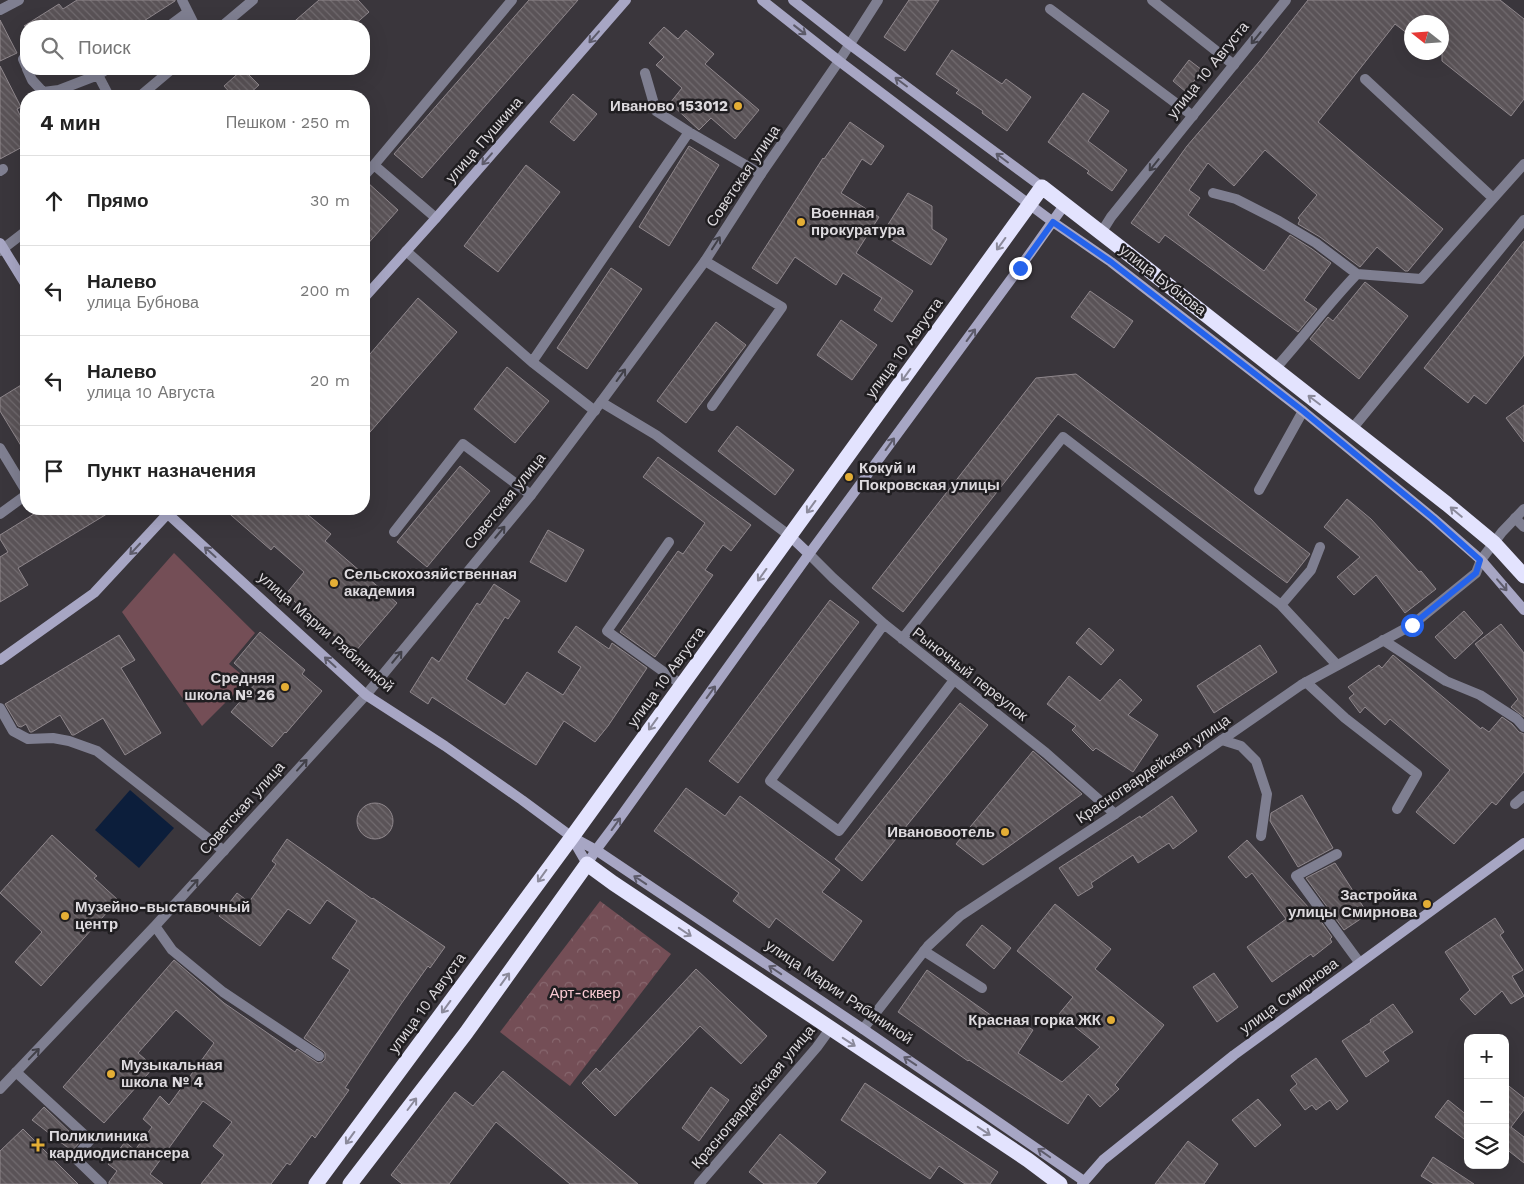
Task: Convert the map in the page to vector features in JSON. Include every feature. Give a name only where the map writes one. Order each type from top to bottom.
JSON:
[{"type":"highway","name":"улица Бубнова","points":[[1042,187],[1352,429],[1494,543],[1524,576]]},
{"type":"highway","name":"улица 10 Августа","points":[[316,1184],[572,837],[1042,187]]},
{"type":"highway","name":"улица Марии Рябининой","points":[[588,864],[613,883],[830,1029],[1028,1160],[1060,1184]]},
{"type":"highway","points":[[350,1184],[466,1032],[588,864]]},
{"type":"main road","name":"улица Пушкина","points":[[370,291],[626,0]]},
{"type":"main road","name":"улица Бубнова","points":[[762,0],[839,61],[1029,204],[1111,262],[1303,411],[1433,518],[1480,560],[1524,610]]},
{"type":"main road","name":"улица Бубнова","points":[[793,0],[849,44],[1042,187]]},
{"type":"main road","points":[[588,864],[596,850],[1065,204]]},
{"type":"main road","points":[[1,248],[20,276]]},
{"type":"main road","points":[[0,660],[94,593],[164,515]]},
{"type":"main road","name":"улица Марии Рябининой","points":[[174,515],[366,695],[522,800],[572,837],[596,850],[863,1029],[1084,1183]]},
{"type":"main road","points":[[790,536],[810,554]]},
{"type":"main road","name":"улица Марии Рябининой","points":[[572,837],[588,864]]},
{"type":"main road","name":"улица Смирнова","points":[[1084,1183],[1104,1160],[1234,1055],[1524,843]]},
{"type":"street","points":[[0,10],[19,0]]},
{"type":"street","points":[[182,0],[192,20]]},
{"type":"street","points":[[229,20],[253,0]]},
{"type":"street","points":[[370,169],[512,0]]},
{"type":"street","name":"Советская улица","points":[[0,1090],[155,926],[366,695],[531,495],[705,261],[878,0]]},
{"type":"street","points":[[1152,0],[1234,65]]},
{"type":"street","name":"улица 10 Августа","points":[[1101,233],[1286,0]]},
{"type":"street","points":[[1050,9],[1193,116]]},
{"type":"street","points":[[177,20],[188,12]]},
{"type":"street","points":[[645,73],[656,110],[689,132],[761,174]]},
{"type":"street","points":[[30,75],[41,90]]},
{"type":"street","points":[[59,90],[98,75],[106,90]]},
{"type":"street","points":[[147,90],[165,75]]},
{"type":"street","points":[[1365,79],[1493,198]]},
{"type":"street","points":[[532,362],[689,132]]},
{"type":"street","points":[[1213,193],[1236,199],[1279,220],[1316,243],[1357,274],[1421,279],[1524,164]]},
{"type":"street","points":[[374,165],[436,218]]},
{"type":"street","points":[[1352,429],[1524,220]]},
{"type":"street","points":[[1,248],[20,235]]},
{"type":"street","points":[[406,251],[532,362],[598,406],[656,435],[790,536]]},
{"type":"street","points":[[705,261],[782,306],[712,406]]},
{"type":"street","points":[[1275,369],[1334,298],[1357,274]]},
{"type":"street","points":[[1260,490],[1303,411]]},
{"type":"street","points":[[902,639],[1063,437],[1280,605],[1338,665]]},
{"type":"street","points":[[394,532],[463,444],[531,495]]},
{"type":"street","points":[[0,448],[20,480]]},
{"type":"street","points":[[0,514],[20,499]]},
{"type":"street","points":[[1494,543],[1524,509]]},
{"type":"street","points":[[1515,518],[1524,527]]},
{"type":"street","points":[[669,542],[607,632],[682,685]]},
{"type":"street","name":"Красногвардейская улица","points":[[863,1029],[924,951],[960,916],[1115,814],[1306,682],[1412,625],[1476,573],[1480,560],[1494,543]]},
{"type":"street","points":[[1280,605],[1311,570],[1320,547]]},
{"type":"street","name":"Рыночный переулок","points":[[810,554],[884,624],[1046,754],[1115,814]]},
{"type":"street","points":[[884,624],[770,781],[839,831],[954,680]]},
{"type":"street","points":[[1383,640],[1446,681],[1480,695],[1517,719],[1524,727]]},
{"type":"street","points":[[1306,682],[1345,718],[1417,774],[1397,809]]},
{"type":"street","points":[[0,708],[13,731],[28,739],[53,738],[97,751],[224,851]]},
{"type":"street","points":[[1222,740],[1241,746],[1256,761],[1267,794],[1261,836]]},
{"type":"street","points":[[1514,804],[1524,796]]},
{"type":"street","points":[[1337,854],[1296,876],[1359,962]]},
{"type":"street","points":[[155,926],[172,950],[223,992],[319,1056]]},
{"type":"street","points":[[924,951],[982,988]]},
{"type":"street","name":"Красногвардейская улица","points":[[699,1184],[817,1048],[830,1029]]},
{"type":"street","points":[[16,1072],[90,1140],[75,1158],[102,1184]]},
{"type":"green space","points":[[174,553],[255,633],[229,664],[248,680],[202,726],[122,612]]},
{"type":"green space","name":"Арт-сквер","points":[[600,901],[671,954],[570,1086],[500,1032]]},
{"type":"water","points":[[130,790],[174,828],[139,868],[95,830]]},
{"type":"building","points":[[77,0],[175,0],[145,20],[34,20],[59,4],[63,9]]},
{"type":"building","points":[[319,0],[358,0],[369,12],[360,20],[296,20]]},
{"type":"building","points":[[529,0],[578,0],[422,178],[394,154]]},
{"type":"building","points":[[909,0],[939,0],[905,51],[884,37]]},
{"type":"building","points":[[1308,0],[1500,0],[1524,19],[1524,99],[1511,116],[1442,61],[1449,60],[1449,15],[1404,15],[1404,31],[1395,24],[1318,122],[1443,229],[1408,271],[1405,271],[1377,247],[1360,267],[1320,237],[1298,224],[1300,220],[1298,218],[1317,195],[1265,150],[1234,186],[1208,163],[1189,190],[1200,198],[1188,215],[1264,271],[1290,235],[1331,263],[1304,300],[1317,309],[1298,332],[1165,235],[1159,243],[1131,223],[1187,146],[1259,62]]},
{"type":"building","points":[[0,20],[17,53],[0,61]]},
{"type":"building","points":[[664,27],[678,39],[686,30],[714,54],[705,64],[759,110],[735,139],[711,118],[699,130],[670,103],[682,88],[656,65],[664,57],[649,43]]},
{"type":"building","points":[[952,50],[1002,84],[1006,79],[1031,97],[1007,131],[982,113],[983,111],[956,93],[959,90],[936,74]]},
{"type":"building","points":[[1189,60],[1202,70],[1186,92],[1173,81]]},
{"type":"building","points":[[0,66],[20,105],[17,109],[20,115],[20,148],[0,159]]},
{"type":"building","points":[[236,75],[249,75],[259,85],[254,90],[228,90],[224,86]]},
{"type":"building","points":[[1083,93],[1109,111],[1088,141],[1127,170],[1112,191],[1087,173],[1089,171],[1048,142]]},
{"type":"building","points":[[573,94],[597,114],[574,141],[550,122]]},
{"type":"building","points":[[850,122],[884,146],[871,165],[862,159],[841,193],[879,217],[856,253],[913,291],[892,322],[874,310],[882,298],[843,273],[836,285],[795,257],[777,284],[752,268],[823,158]]},
{"type":"building","points":[[689,146],[719,165],[669,246],[639,227]]},
{"type":"building","points":[[526,165],[560,192],[498,272],[464,246]]},
{"type":"building","points":[[370,185],[398,210],[370,241]]},
{"type":"building","points":[[908,193],[932,206],[932,229],[947,239],[931,265],[882,234]]},
{"type":"building","points":[[1524,241],[1524,355],[1486,404],[1474,395],[1468,403],[1424,368]]},
{"type":"building","points":[[611,268],[642,289],[587,369],[557,348]]},
{"type":"building","points":[[1365,282],[1408,316],[1359,379],[1310,339],[1328,317],[1333,321]]},
{"type":"building","points":[[1090,291],[1133,321],[1114,348],[1071,317]]},
{"type":"building","points":[[418,298],[457,332],[370,432],[370,354]]},
{"type":"building","points":[[841,320],[877,345],[852,380],[817,355]]},
{"type":"building","points":[[716,322],[746,345],[686,423],[657,401]]},
{"type":"building","points":[[507,367],[549,401],[515,443],[474,409]]},
{"type":"building","points":[[1076,374],[1310,554],[1287,583],[1058,414],[903,612],[872,588],[1036,378]]},
{"type":"building","points":[[20,386],[20,444],[0,411],[0,398]]},
{"type":"building","points":[[1524,405],[1524,442],[1506,418]]},
{"type":"building","points":[[737,426],[794,470],[775,495],[718,451]]},
{"type":"building","points":[[658,457],[751,525],[731,551],[723,545],[705,570],[713,575],[655,657],[620,632],[678,551],[683,554],[705,523],[643,477]]},
{"type":"building","points":[[460,466],[490,491],[427,567],[397,542]]},
{"type":"building","points":[[1347,499],[1371,519],[1436,589],[1405,613],[1376,575],[1354,595],[1337,577],[1360,557],[1324,527]]},
{"type":"building","points":[[32,515],[105,515],[18,568],[28,585],[0,602],[0,557],[8,552],[0,539],[0,535]]},
{"type":"building","name":"Сельскохозяйственная академия","points":[[231,515],[308,515],[331,534],[325,541],[397,603],[354,653],[286,594],[304,572],[274,546],[271,550]]},
{"type":"building","points":[[548,530],[584,550],[566,582],[530,562]]},
{"type":"building","points":[[494,584],[520,601],[508,619],[505,617],[466,679],[505,705],[527,672],[563,695],[581,667],[558,652],[576,626],[609,649],[612,643],[647,668],[595,742],[564,721],[536,765],[432,697],[428,704],[410,692],[432,657],[439,662],[477,603],[480,605]]},
{"type":"building","points":[[830,600],[859,622],[738,783],[709,761]]},
{"type":"building","points":[[1464,611],[1483,633],[1455,659],[1435,637]]},
{"type":"building","points":[[1501,624],[1524,653],[1524,717],[1511,707],[1518,699],[1475,644]]},
{"type":"building","points":[[1089,628],[1114,650],[1101,665],[1076,643]]},
{"type":"building","name":"Средняя школа № 26","points":[[260,632],[305,670],[302,674],[322,691],[272,747],[231,712],[256,683],[234,663]]},
{"type":"building","points":[[119,635],[135,660],[121,668],[161,733],[125,755],[103,718],[74,735],[72,735],[60,715],[32,732],[30,732],[26,724],[21,727],[18,726],[5,704]]},
{"type":"building","points":[[1260,645],[1277,672],[1214,713],[1197,686]]},
{"type":"building","points":[[1393,655],[1481,729],[1482,727],[1489,732],[1502,717],[1524,734],[1524,772],[1496,805],[1492,802],[1454,844],[1416,812],[1450,770],[1390,719],[1385,725],[1365,707],[1360,713],[1349,698],[1354,694],[1348,687],[1379,665],[1382,668]]},
{"type":"building","points":[[1069,676],[1100,701],[1120,679],[1142,700],[1128,715],[1158,735],[1133,772],[1096,748],[1093,751],[1072,730],[1076,726],[1047,704]]},
{"type":"building","points":[[960,703],[988,725],[862,881],[835,859]]},
{"type":"building","points":[[1033,751],[1082,794],[983,865],[956,844]]},
{"type":"building","points":[[686,788],[725,816],[740,796],[840,870],[822,892],[862,921],[833,961],[776,918],[769,928],[733,901],[739,893],[654,831]]},
{"type":"building","points":[[1302,795],[1333,848],[1298,867],[1270,821],[1271,813]]},
{"type":"building","points":[[1172,796],[1197,831],[1173,849],[1169,843],[1138,863],[1133,855],[1091,883],[1093,887],[1078,896],[1059,868],[1140,816],[1141,818]]},
{"type":"building","points":[[375,803],[382,804],[388,808],[392,814],[392,828],[388,834],[382,838],[375,839],[368,838],[362,834],[358,828],[357,821],[358,814],[362,808],[368,804]]},
{"type":"building","name":"Музейно-выставочный центр","points":[[52,835],[97,876],[94,878],[118,900],[41,986],[15,962],[42,932],[0,893]]},
{"type":"building","points":[[287,839],[372,899],[445,947],[430,968],[428,966],[401,1004],[345,1088],[349,1090],[315,1138],[312,1135],[290,1165],[287,1163],[271,1184],[201,1184],[224,1155],[213,1146],[232,1122],[203,1101],[150,1174],[163,1184],[109,1184],[117,1171],[108,1164],[125,1142],[135,1150],[152,1127],[143,1119],[160,1096],[169,1105],[214,1043],[176,1010],[138,1053],[154,1067],[104,1123],[63,1087],[174,960],[224,1003],[295,1052],[297,1049],[318,1063],[325,1059],[323,1051],[304,1038],[350,970],[332,958],[357,921],[327,900],[310,924],[288,909],[260,946],[219,916],[237,893],[249,902],[276,864],[272,861]]},
{"type":"building","points":[[1247,840],[1320,920],[1332,937],[1330,939],[1332,942],[1313,957],[1311,954],[1272,982],[1247,947],[1286,919],[1252,873],[1246,878],[1228,857]]},
{"type":"building","points":[[1335,863],[1368,914],[1344,930],[1306,878]]},
{"type":"building","points":[[1055,904],[1111,949],[1095,969],[1164,1025],[1115,1085],[1119,1089],[1100,1107],[1088,1094],[1068,1124],[968,1061],[898,1012],[927,970],[1006,1026],[1012,1017],[1033,1030],[1018,1053],[1062,1082],[1100,1047],[1059,1014],[1073,997],[1017,951]]},
{"type":"building","points":[[1495,918],[1504,932],[1500,935],[1523,970],[1512,976],[1524,996],[1511,1004],[1502,991],[1475,1015],[1460,999],[1470,990],[1445,952]]},
{"type":"building","points":[[982,925],[1011,948],[994,969],[966,945]]},
{"type":"building","points":[[696,969],[767,1036],[741,1064],[700,1026],[615,1116],[582,1083],[596,1068],[600,1072]]},
{"type":"building","points":[[1214,973],[1238,1007],[1217,1022],[1193,987]]},
{"type":"building","points":[[1393,1004],[1413,1032],[1383,1052],[1389,1061],[1366,1077],[1342,1041],[1371,1022],[1370,1020]]},
{"type":"building","points":[[1316,1058],[1348,1101],[1337,1110],[1330,1100],[1316,1110],[1312,1105],[1305,1110],[1290,1090],[1297,1084],[1291,1076]]},
{"type":"building","points":[[503,1071],[638,1184],[570,1184],[496,1122],[449,1184],[402,1184],[391,1175],[455,1092],[473,1106]]},
{"type":"building","points":[[865,1083],[998,1172],[990,1184],[965,1184],[939,1166],[930,1179],[841,1120]]},
{"type":"building","points":[[1509,1086],[1524,1098],[1524,1110],[1511,1127],[1524,1137],[1524,1163],[1509,1151]]},
{"type":"building","points":[[711,1087],[729,1100],[699,1141],[682,1128]]},
{"type":"building","points":[[1258,1099],[1281,1125],[1255,1147],[1232,1120]]},
{"type":"building","points":[[1448,1100],[1464,1113],[1464,1139],[1435,1117]]},
{"type":"building","points":[[44,1107],[80,1142],[72,1151],[32,1120]]},
{"type":"building","name":"Поликлиника кардиодиспансера","points":[[23,1129],[78,1184],[0,1184],[0,1151]]},
{"type":"building","points":[[780,1134],[826,1172],[816,1184],[764,1184],[749,1172]]},
{"type":"building","points":[[1188,1141],[1218,1164],[1204,1184],[1155,1184]]},
{"type":"building","points":[[1433,1157],[1474,1184],[1434,1184],[1421,1176]]},
{"type":"place","name":"Иваново 153012","points":[[738,106]]},
{"type":"place","name":"Военная прокуратура","points":[[801,222]]},
{"type":"place","name":"Кокуй и Покровская улицы","points":[[849,477]]},
{"type":"place","name":"Сельскохозяйственная академия","points":[[334,583]]},
{"type":"place","name":"Средняя школа № 26","points":[[285,687]]},
{"type":"place","name":"Ивановоотель","points":[[1005,832]]},
{"type":"place","name":"Застройка улицы Смирнова","points":[[1427,904]]},
{"type":"place","name":"Музейно-выставочный центр","points":[[65,916]]},
{"type":"place","name":"Красная горка ЖК","points":[[1111,1020]]},
{"type":"place","name":"Музыкальная школа № 4","points":[[111,1074]]},
{"type":"place","name":"Поликлиника кардиодиспансера","points":[[38,1145]]},
{"type":"route","points":[[1020,268],[1053,222],[1111,262],[1303,411],[1433,518],[1480,560],[1476,573],[1412,625]]}]
